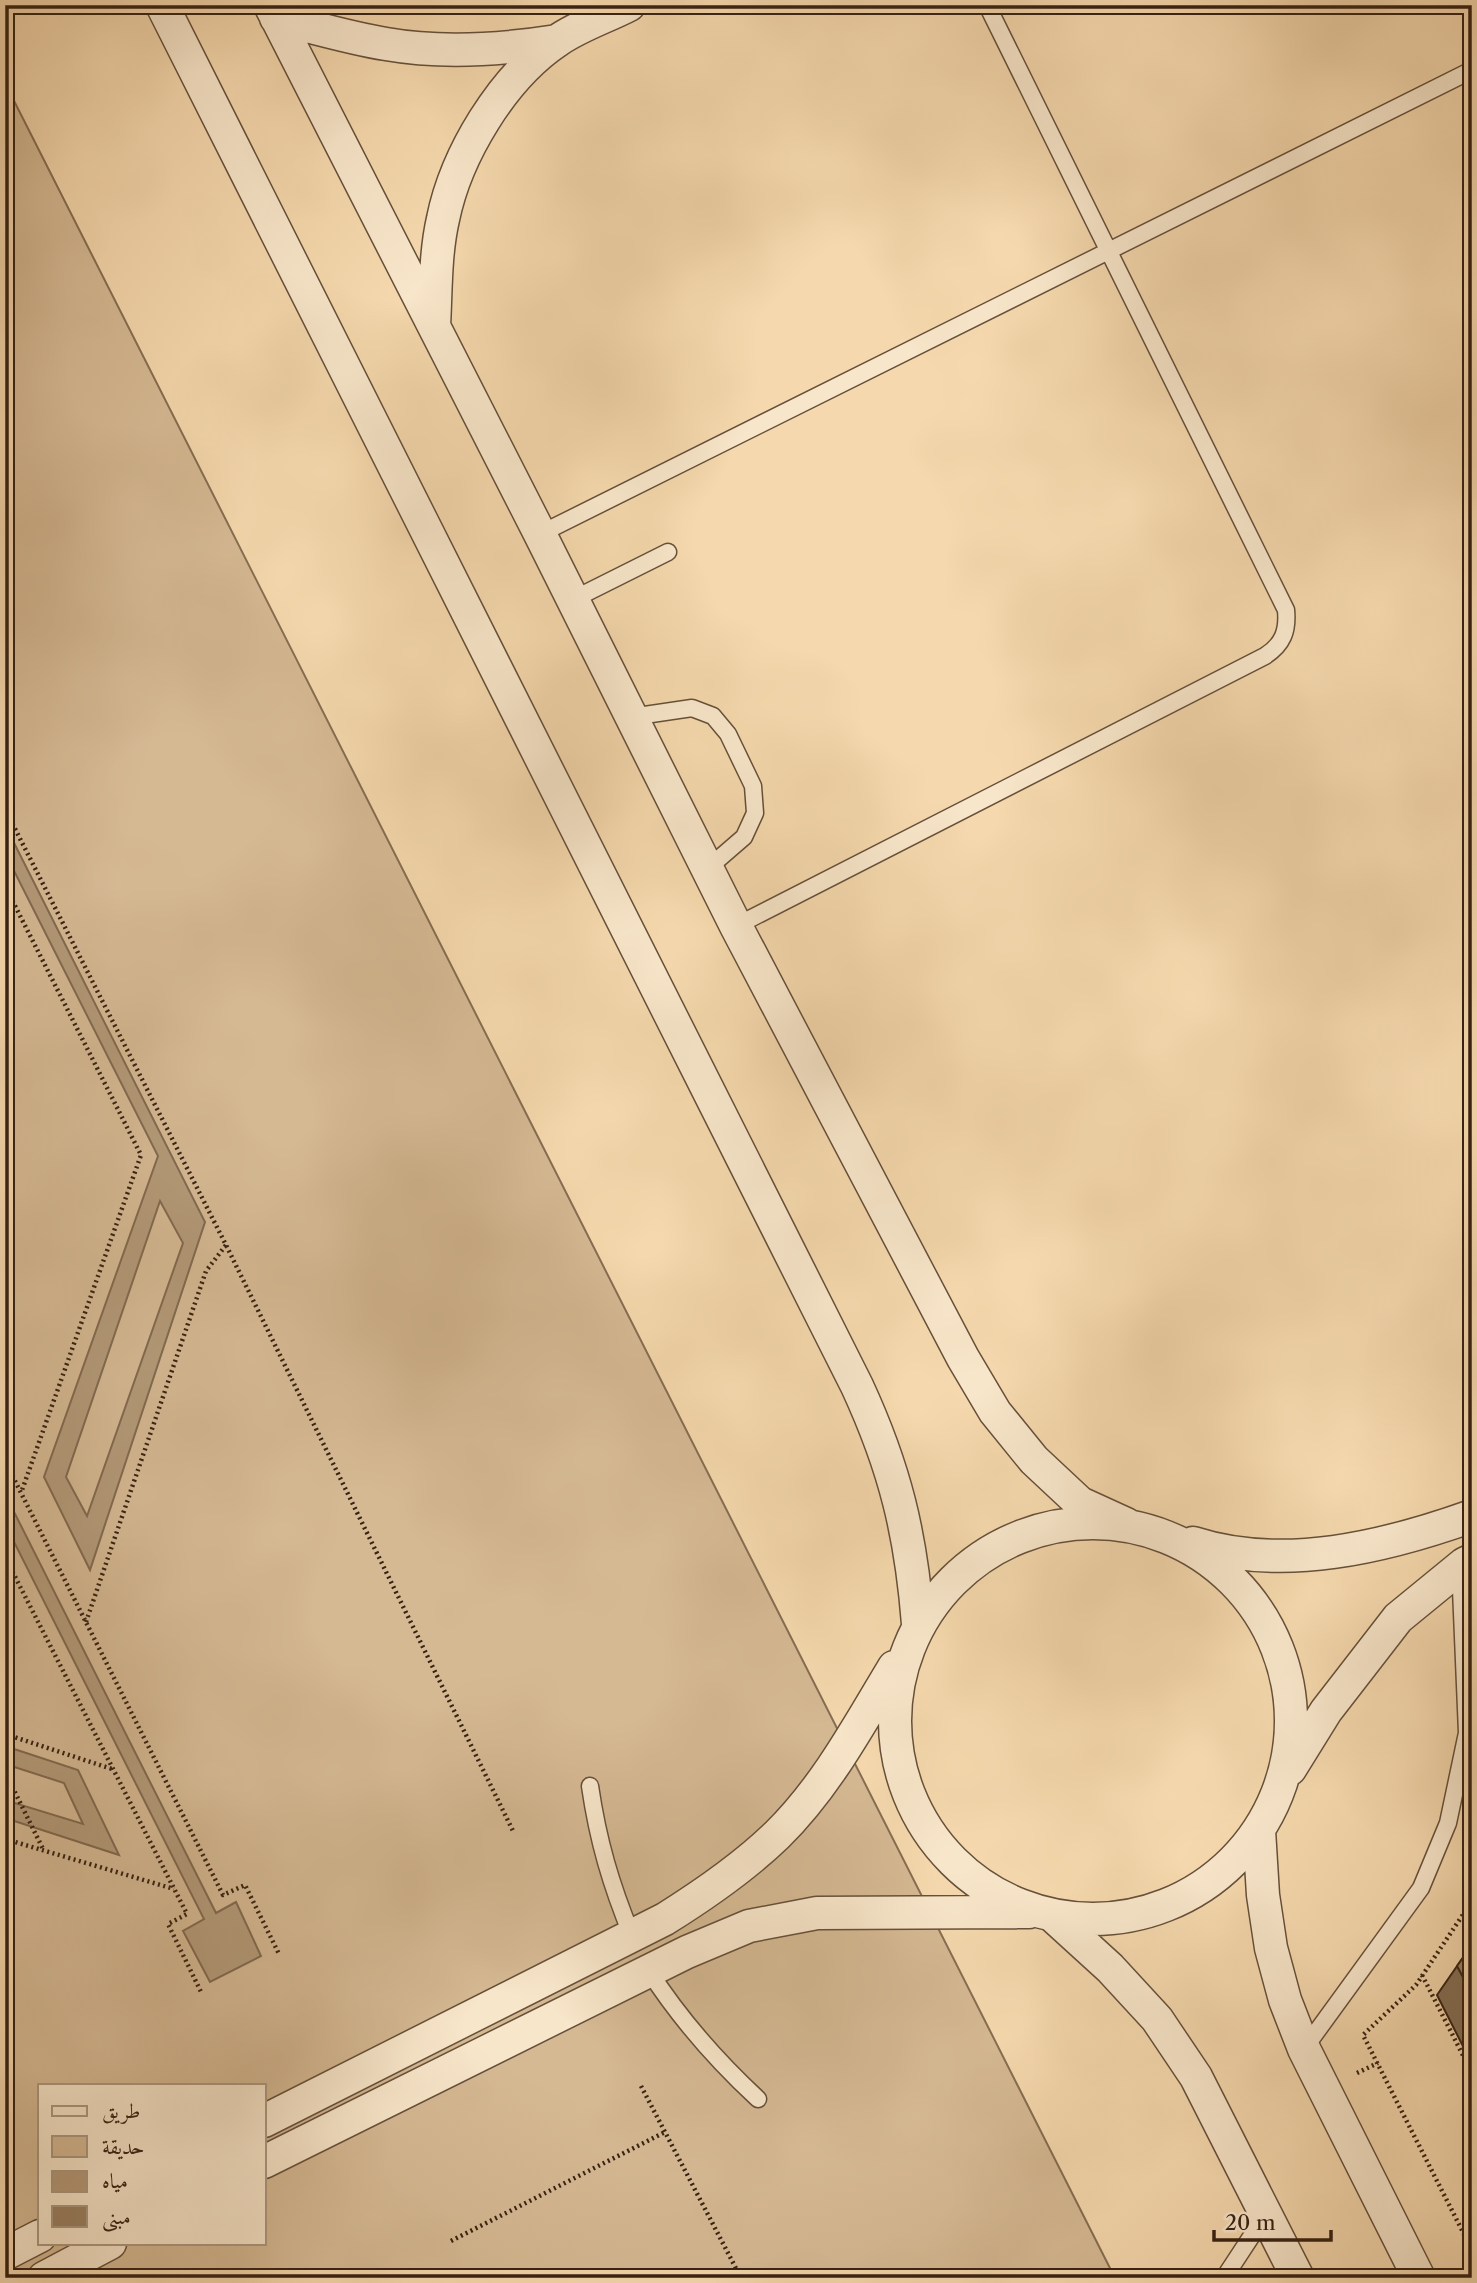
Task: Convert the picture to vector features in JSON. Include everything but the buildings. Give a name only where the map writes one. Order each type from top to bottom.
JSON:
[{"type":"street","points":[[163,5],[867,1409],[886,1455],[903,1510],[914,1567],[915,1630],[894,1701],[900,1769],[928,1832],[974,1881],[1044,1914],[1110,1968],[1157,2019],[1196,2077],[1298,2278]]},
{"type":"street","points":[[433,327],[441,228],[451,189],[462,160],[493,107],[512,83],[557,41],[629,5]]},
{"type":"street","points":[[273,12],[386,44],[429,50],[482,50],[557,41]]},
{"type":"street","points":[[273,12],[540,534],[736,926],[963,1358],[995,1412],[1034,1460],[1080,1503],[1206,1557],[1251,1600],[1280,1656],[1291,1717],[1283,1779]]},
{"type":"street","points":[[266,2120],[665,1919],[724,1881],[778,1835],[823,1781],[915,1630],[948,1584],[985,1552],[1030,1531],[1078,1522],[1138,1527],[1221,1552],[1287,1555],[1366,1547],[1418,1535],[1472,1516]]},
{"type":"street","points":[[266,2161],[687,1952],[749,1926],[817,1913],[1044,1914],[1113,1920],[1170,1905],[1220,1874],[1259,1830],[1273,1806],[1283,1779],[1326,1711],[1398,1618],[1468,1562]]},
{"type":"street","points":[[1259,1830],[1263,1895],[1271,1948],[1285,2000],[1304,2049],[1419,2278]]},
{"type":"street","points":[[5,2254],[38,2237]]},
{"type":"street","points":[[44,2278],[108,2244]]},
{"type":"lane","points":[[736,926],[1265,656],[1276,649],[1284,639],[1286,610],[987,5]]},
{"type":"lane","points":[[540,534],[1472,70]]},
{"type":"lane","points":[[572,600],[668,552]]},
{"type":"lane","points":[[631,717],[692,708],[713,716],[722,724],[753,786],[755,813],[744,837],[707,869]]},
{"type":"lane","points":[[1304,2049],[1421,1888],[1448,1823],[1467,1733],[1461,1589],[1468,1562]]},
{"type":"lane","points":[[590,1786],[606,1869],[632,1936]]},
{"type":"lane","points":[[649,1971],[691,2031],[722,2066],[758,2099]]},
{"type":"lane","points":[[1224,2278],[1265,2214]]},
{"type":"path","points":[[5,809],[226,1245],[514,1833]]},
{"type":"path","points":[[5,886],[141,1155],[21,1493]]},
{"type":"path","points":[[86,1622],[206,1271],[226,1245]]},
{"type":"path","points":[[5,1461],[223,1895],[245,1885],[279,1954]]},
{"type":"path","points":[[5,1557],[187,1914],[168,1924],[202,1994]]},
{"type":"path","points":[[5,1734],[113,1769]]},
{"type":"path","points":[[5,1772],[44,1851]]},
{"type":"path","points":[[5,1839],[175,1889]]},
{"type":"path","points":[[1472,1895],[1464,1913],[1416,1985],[1363,2035],[1472,2250]]},
{"type":"path","points":[[1422,1976],[1472,2073]]},
{"type":"path","points":[[640,2086],[741,2278]]},
{"type":"path","points":[[451,2241],[665,2132]]},
{"type":"path","points":[[1465,2237],[1472,2233]]},
{"type":"green space","points":[[5,83],[1115,2278],[5,2278]]},
{"type":"water","points":[[5,825],[205,1222],[90,1570],[44,1477],[158,1156],[5,853]],"holes":[[[160,1201],[183,1243],[87,1516],[66,1477]]]},
{"type":"water","points":[[5,1494],[216,1913],[236,1902],[261,1956],[210,1982],[183,1931],[204,1919],[5,1524]]},
{"type":"water","points":[[5,1746],[78,1770],[119,1855],[5,1818],[5,1800],[83,1824],[64,1783],[5,1764]]}]
